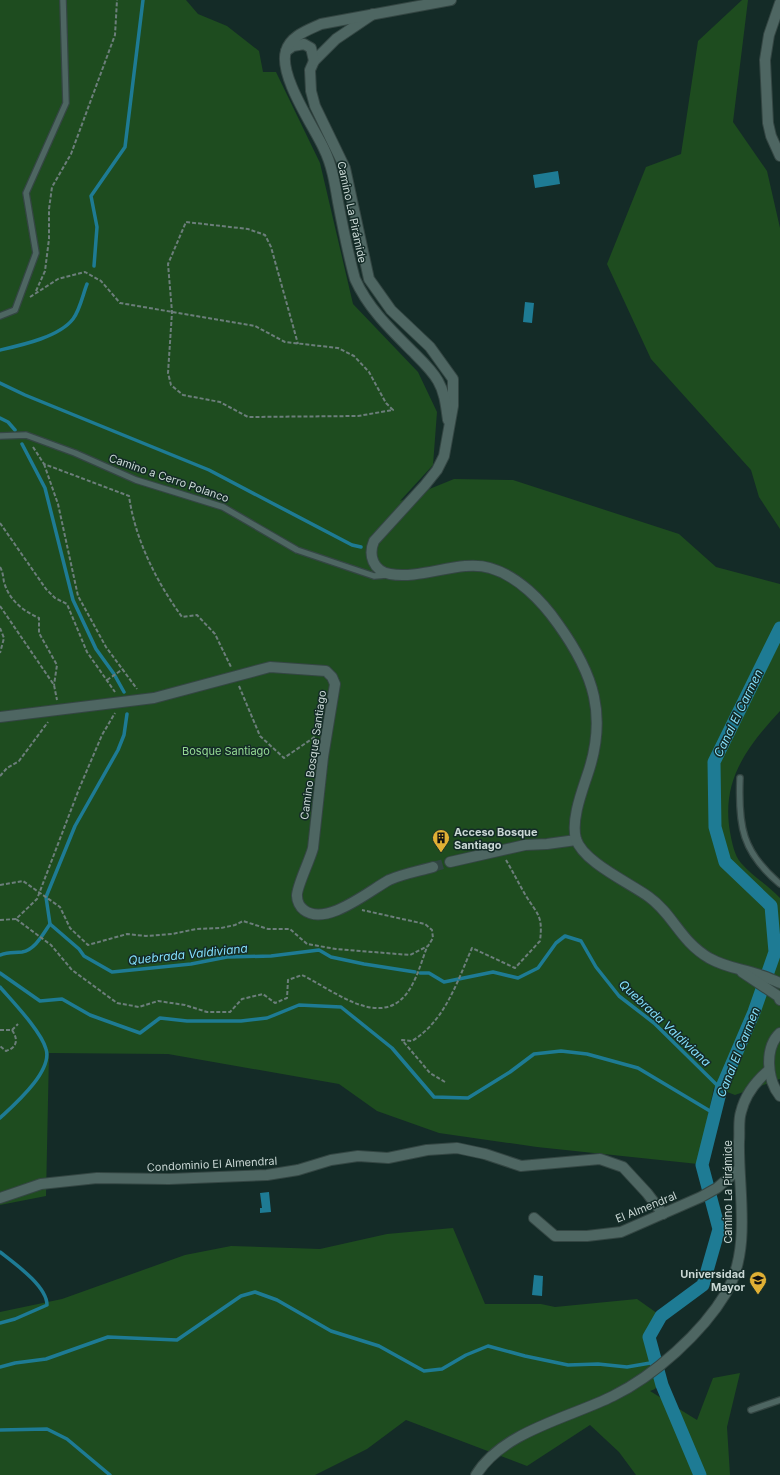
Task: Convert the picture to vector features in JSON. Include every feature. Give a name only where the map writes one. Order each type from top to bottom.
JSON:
[{"type":"street","points":[[286,51],[290,42],[302,33],[321,24],[451,0]]},
{"type":"street","points":[[780,3],[769,35],[765,60],[768,123],[771,136],[780,156]]},
{"type":"street","points":[[314,61],[336,38],[373,14]]},
{"type":"street","points":[[286,51],[293,46],[304,44],[311,48],[314,61]]},
{"type":"street","name":"Camino La Pirámide","points":[[286,51],[287,73],[296,96],[325,150],[332,168],[355,279],[363,296],[375,313],[428,367],[438,381],[445,398],[449,430]]},
{"type":"street","name":"Camino La Pirámide","points":[[314,61],[310,70],[311,91],[315,106],[345,168],[369,279],[391,310],[430,347],[453,379],[453,406],[444,456],[437,470],[390,522],[372,546],[371,552],[374,563],[382,571],[393,574]]},
{"type":"street","points":[[393,574],[421,573],[474,566],[488,567],[504,572],[518,582],[546,607],[571,642],[587,671],[592,687],[597,724],[594,757],[584,787],[575,825],[576,840],[590,858],[600,866],[658,905],[685,940],[697,950],[727,967],[757,978],[780,983]]},
{"type":"street","name":"Camino Bosque Santiago","points":[[0,717],[145,699],[270,667],[309,669],[326,672],[332,677],[335,684],[323,757],[314,848],[310,862],[297,889],[297,898],[301,908],[308,913],[332,912],[346,907],[391,880],[433,867]]},
{"type":"street","points":[[450,862],[526,844],[547,844],[576,840]]},
{"type":"street","points":[[757,978],[779,998]]},
{"type":"street","points":[[780,1033],[771,1050],[769,1070],[771,1082],[780,1096]]},
{"type":"street","name":"Camino La Pirámide","points":[[476,1475],[490,1457],[512,1442],[544,1424],[614,1396],[644,1378],[668,1358],[708,1318],[726,1293],[734,1275],[739,1257],[742,1230],[739,1169],[740,1113],[746,1098],[758,1079],[769,1070]]},
{"type":"street","name":"Condominio El Almendral","points":[[0,1198],[41,1184],[97,1178],[169,1179],[267,1175],[298,1170],[338,1159],[358,1156],[388,1158],[427,1150],[457,1148],[485,1154],[521,1166],[600,1159],[623,1167],[647,1193],[663,1214]]},
{"type":"street","name":"El Almendral","points":[[534,1218],[555,1236],[587,1236],[621,1232],[701,1197],[717,1188],[739,1169]]},
{"type":"lane","points":[[0,316],[15,310],[36,253],[26,193],[66,103],[63,0]]},
{"type":"lane","name":"Camino a Cerro Polanco","points":[[0,436],[26,435],[75,453],[136,480],[194,497],[233,511],[270,535],[311,555],[374,576],[393,574]]},
{"type":"lane","points":[[740,778],[739,816],[744,836],[755,857],[780,884]]},
{"type":"lane","points":[[751,1410],[780,1400]]},
{"type":"path","points":[[36,292],[45,271],[49,239],[49,209],[52,187],[71,154],[115,35],[117,0]]},
{"type":"path","points":[[15,310],[36,292],[58,279],[85,272],[101,281],[120,303],[172,312],[255,326],[285,342],[298,344],[338,348],[354,356],[369,372],[386,403],[394,410],[358,416],[248,417],[220,402],[183,394],[171,385],[168,373],[172,312],[168,264],[186,222],[248,229],[265,235],[298,344]]},
{"type":"path","points":[[26,435],[44,464],[58,504],[78,596],[106,647],[145,699]]},
{"type":"path","points":[[44,464],[129,496],[135,525],[148,558],[169,599],[182,617],[197,615],[214,634],[260,736],[284,758],[329,727]]},
{"type":"path","points":[[0,522],[46,589],[55,598],[67,604],[87,652],[121,702],[102,735],[79,789],[41,892],[37,899],[16,919]]},
{"type":"path","points":[[0,567],[9,593],[15,603],[31,615],[39,618],[39,633],[57,665],[54,685],[59,709],[19,761],[7,768],[0,776]]},
{"type":"path","points":[[0,606],[54,685]]},
{"type":"path","points":[[0,628],[4,638],[0,653]]},
{"type":"path","points":[[107,680],[123,669]]},
{"type":"path","points":[[445,1082],[430,1073],[402,1040],[412,1041],[421,1036],[443,1011],[472,948],[515,968],[540,941],[541,921],[536,908],[526,897],[501,850]]},
{"type":"path","points":[[0,885],[23,881],[41,892],[60,907],[70,928],[88,944],[127,934],[146,936],[172,934],[196,929],[221,928],[235,925],[243,921],[268,929],[290,929],[307,944],[336,949],[410,955],[428,946]]},
{"type":"path","points":[[0,920],[16,919],[51,945],[72,970],[117,1003],[139,1007],[158,1001],[206,1012],[230,1012],[242,998],[263,994],[276,1003],[286,998],[288,980],[302,975],[322,984],[346,1001],[374,1009],[386,1007],[398,1002],[411,988],[428,946],[433,938],[432,930],[426,924],[346,907]]},
{"type":"path","points":[[0,1030],[12,1030],[18,1024]]},
{"type":"path","points":[[0,1046],[6,1051],[12,1049],[16,1044],[16,1036],[12,1030]]},
{"type":"green space","name":"Bosque Santiago","points":[[0,0],[186,0],[198,14],[227,26],[259,51],[263,72],[276,72],[320,163],[353,304],[418,372],[437,412],[433,465],[400,501],[454,479],[513,480],[679,534],[716,567],[780,584],[780,711],[747,751],[739,766],[733,780],[729,796],[728,813],[730,832],[735,852],[739,860],[745,868],[780,898],[780,1079],[735,1095],[714,1087],[698,1164],[537,1147],[439,1133],[377,1111],[339,1084],[168,1054],[49,1053],[46,1196],[0,1205]]},
{"type":"green space","points":[[742,0],[748,0],[733,122],[767,171],[780,228],[780,529],[759,497],[751,470],[651,359],[607,264],[646,167],[681,154],[698,41]]},
{"type":"green space","points":[[453,1228],[485,1304],[541,1304],[555,1307],[637,1299],[661,1316],[649,1337],[664,1375],[655,1389],[650,1391],[697,1420],[713,1378],[740,1373],[727,1427],[730,1475],[636,1475],[619,1452],[590,1425],[527,1466],[406,1420],[367,1449],[315,1475],[0,1475],[0,1312],[62,1299],[185,1255],[231,1246],[320,1249],[387,1234]]},
{"type":"water","points":[[558,171],[560,184],[535,188],[533,175]]},
{"type":"water","points":[[525,302],[534,303],[532,323],[523,322]]},
{"type":"water","points":[[269,1192],[271,1212],[260,1213],[260,1208],[262,1208],[260,1193]]},
{"type":"water","points":[[534,1275],[543,1276],[542,1296],[532,1295]]},
{"type":"waterway","points":[[94,266],[97,227],[91,196],[125,147],[143,0]]},
{"type":"waterway","points":[[0,350],[40,339],[59,331],[67,325],[78,311],[87,284]]},
{"type":"waterway","points":[[0,383],[25,395],[209,470],[352,545],[361,547]]},
{"type":"waterway","points":[[0,418],[8,422],[15,430]]},
{"type":"waterway","points":[[22,444],[45,488],[73,600],[96,649],[114,674],[124,692]]},
{"type":"waterway","name":"Canal El Carmen","points":[[700,1475],[662,1385],[649,1337],[661,1316],[703,1285],[719,1229],[702,1165],[721,1089],[754,1012],[775,952],[771,906],[725,862],[715,827],[714,762],[780,628]]},
{"type":"waterway","name":"Quebrada Valdiviana","points":[[127,714],[124,735],[118,750],[75,826],[46,897],[50,924],[79,949],[84,956],[112,972],[191,964],[227,957],[271,956],[319,950],[331,957],[415,972]]},
{"type":"waterway","points":[[0,955],[27,951],[35,945],[50,924]]},
{"type":"waterway","name":"Quebrada Valdiviana","points":[[420,973],[429,973],[444,982],[493,972],[518,978],[538,968],[556,943],[565,936],[581,941],[596,967],[619,996],[654,1023],[721,1089]]},
{"type":"waterway","points":[[0,973],[40,1001],[62,999],[90,1015],[140,1033],[160,1018],[187,1021],[241,1021],[267,1018],[299,1005],[341,1007],[392,1048],[434,1097],[468,1098],[510,1072],[534,1054],[561,1051],[587,1054],[638,1068],[715,1114]]},
{"type":"waterway","points":[[0,987],[39,1034],[46,1049],[47,1058],[44,1067],[31,1086],[23,1096],[0,1118]]},
{"type":"waterway","points":[[0,1252],[36,1283],[42,1290],[46,1298],[47,1305],[15,1319],[0,1323]]},
{"type":"waterway","points":[[0,1367],[15,1363],[46,1359],[108,1337],[177,1340],[241,1296],[255,1292],[277,1300],[331,1331],[379,1346],[424,1371],[442,1369],[466,1355],[488,1346],[568,1365],[598,1364],[627,1367],[656,1362]]},
{"type":"waterway","points":[[0,1430],[47,1429],[67,1439],[110,1475]]},
{"type":"tunnel","points":[[433,867],[450,862]]},
{"type":"place","name":"Acceso Bosque Santiago","points":[[441,853]]},
{"type":"place","name":"Universidad Mayor","points":[[758,1295]]}]
